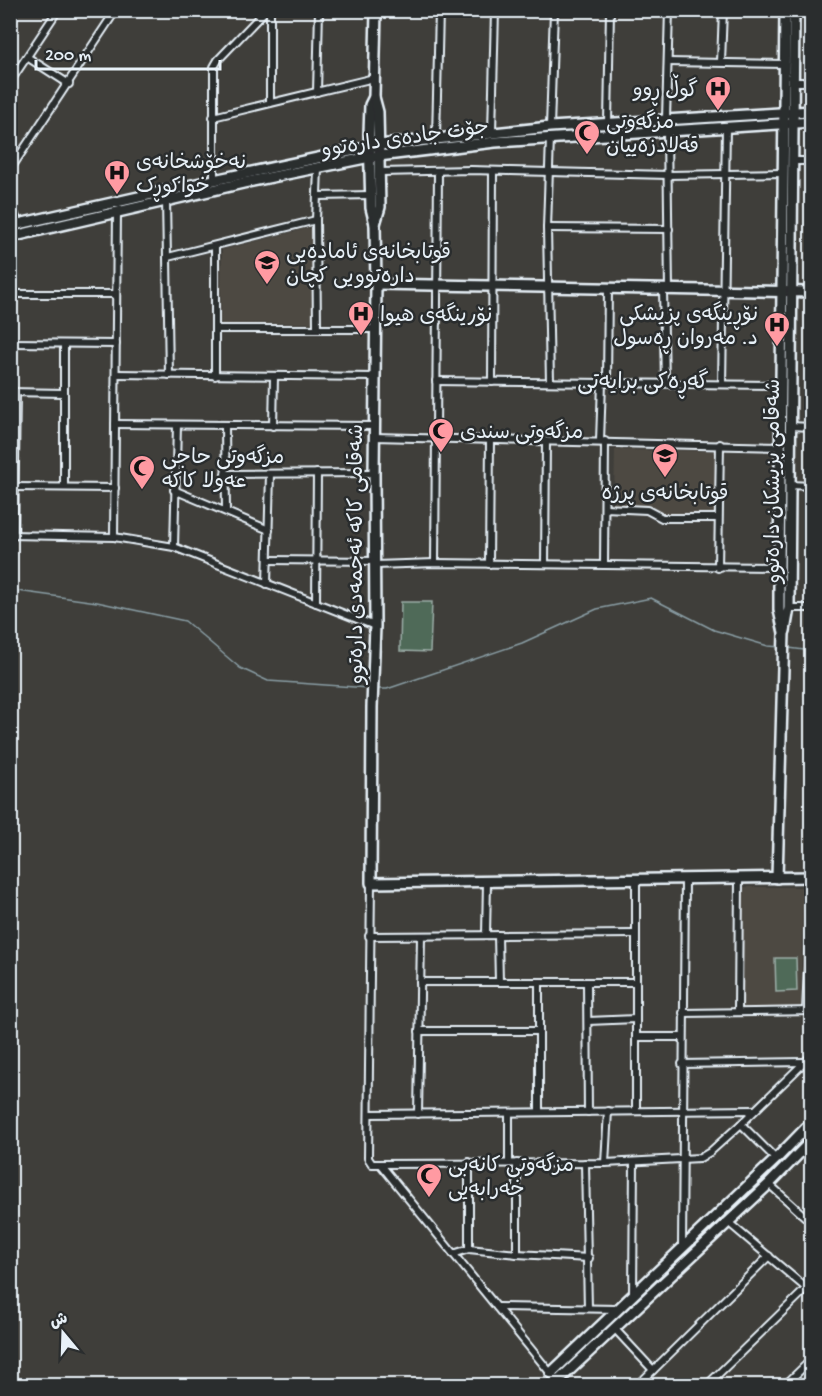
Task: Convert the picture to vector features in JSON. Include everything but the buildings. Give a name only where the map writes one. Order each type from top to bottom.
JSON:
[{"type":"main road","name":"شەقامی کاکە ئەحمەدی دارەتوو","points":[[370,883],[375,626],[375,224],[380,207],[374,189],[374,129],[370,105],[374,97],[376,10]]},
{"type":"main road","name":"شەقامی پزیشکان دارەتوو","points":[[784,622],[789,608],[790,485],[781,385],[793,161],[788,124],[783,113],[785,10]]},
{"type":"main road","name":"شەقامی پزیشکان دارەتوو","points":[[777,878],[784,638],[779,567],[785,447],[790,426],[784,173],[788,124],[793,112],[794,10]]},
{"type":"main road","name":"جۆت جادەی دارەتوو","points":[[10,237],[166,200],[318,168],[374,146],[399,142],[550,127],[812,111]]},
{"type":"main road","name":"جۆت جادەی دارەتوو","points":[[15,225],[214,180],[341,158],[495,142],[812,122]]},
{"type":"main road","points":[[341,158],[362,146],[374,129],[384,142],[399,142]]},
{"type":"main road","points":[[374,189],[386,160],[411,152]]},
{"type":"main road","points":[[341,158],[363,165],[374,189]]},
{"type":"main road","points":[[376,284],[436,287],[492,285],[812,292]]},
{"type":"main road","points":[[370,883],[812,877]]},
{"type":"main road","points":[[557,1380],[619,1309],[812,1122]]},
{"type":"main road","points":[[557,1380],[769,1184],[812,1140]]},
{"type":"street","points":[[10,82],[58,10]]},
{"type":"street","points":[[10,170],[116,10]]},
{"type":"street","points":[[268,10],[270,103]]},
{"type":"street","points":[[214,180],[214,67],[218,60],[268,10]]},
{"type":"street","points":[[317,92],[319,10]]},
{"type":"street","points":[[436,138],[439,10]]},
{"type":"street","points":[[492,132],[495,10]]},
{"type":"street","points":[[542,10],[554,11],[550,127]]},
{"type":"street","points":[[608,123],[610,10]]},
{"type":"street","points":[[666,119],[669,10]]},
{"type":"street","points":[[721,63],[723,10]]},
{"type":"street","points":[[27,57],[69,84]]},
{"type":"street","points":[[668,62],[784,64]]},
{"type":"street","points":[[213,117],[374,78]]},
{"type":"street","points":[[794,82],[812,82]]},
{"type":"street","points":[[722,384],[726,127]]},
{"type":"street","points":[[665,382],[669,229],[667,131]]},
{"type":"street","points":[[550,138],[547,228],[550,382]]},
{"type":"street","points":[[793,161],[812,161]]},
{"type":"street","points":[[317,329],[318,168]]},
{"type":"street","points":[[381,172],[471,170],[668,175],[784,173]]},
{"type":"street","points":[[435,563],[438,172]]},
{"type":"street","points":[[492,382],[493,172]]},
{"type":"street","points":[[318,196],[374,189]]},
{"type":"street","points":[[166,200],[169,375]]},
{"type":"street","points":[[10,203],[15,225]]},
{"type":"street","points":[[114,537],[117,212]]},
{"type":"street","points":[[168,257],[316,220]]},
{"type":"street","points":[[547,228],[669,229]]},
{"type":"street","points":[[215,246],[215,376]]},
{"type":"street","points":[[604,565],[603,441],[608,288]]},
{"type":"street","points":[[10,294],[116,294]]},
{"type":"street","points":[[215,329],[376,328]]},
{"type":"street","points":[[10,343],[116,344]]},
{"type":"street","points":[[64,344],[64,487]]},
{"type":"street","points":[[116,374],[375,377]]},
{"type":"street","points":[[273,426],[274,377]]},
{"type":"street","points":[[436,381],[781,385]]},
{"type":"street","points":[[64,393],[13,392],[15,487],[12,536],[114,537],[174,547],[375,626]]},
{"type":"street","points":[[115,424],[374,426]]},
{"type":"street","points":[[174,547],[177,425]]},
{"type":"street","points":[[225,426],[226,511]]},
{"type":"street","points":[[790,426],[812,427]]},
{"type":"street","points":[[374,437],[785,447]]},
{"type":"street","points":[[489,564],[490,439]]},
{"type":"street","points":[[545,564],[546,441]]},
{"type":"street","points":[[718,568],[720,444]]},
{"type":"street","points":[[316,603],[317,473]]},
{"type":"street","points":[[225,474],[374,473]]},
{"type":"street","points":[[267,584],[270,474]]},
{"type":"street","points":[[790,485],[812,486]]},
{"type":"street","points":[[15,487],[115,488]]},
{"type":"street","points":[[174,490],[269,530]]},
{"type":"street","points":[[604,508],[647,510],[662,518],[718,518]]},
{"type":"street","points":[[269,560],[718,568],[779,567]]},
{"type":"street","points":[[789,608],[812,608]]},
{"type":"street","points":[[683,1013],[809,1011],[812,877]]},
{"type":"street","points":[[738,1012],[739,878]]},
{"type":"street","points":[[682,1248],[685,879]]},
{"type":"street","points":[[636,880],[636,1111]]},
{"type":"street","points":[[486,935],[487,882]]},
{"type":"street","points":[[370,883],[368,1158],[372,1164],[634,1163],[700,1158],[741,1124],[812,1055]]},
{"type":"street","points":[[369,936],[636,934]]},
{"type":"street","points":[[498,935],[499,982]]},
{"type":"street","points":[[418,1114],[421,936]]},
{"type":"street","points":[[420,982],[636,982]]},
{"type":"street","points":[[539,982],[539,1112]]},
{"type":"street","points":[[587,982],[588,1112]]},
{"type":"street","points":[[588,1021],[636,1019]]},
{"type":"street","points":[[419,1031],[539,1030]]},
{"type":"street","points":[[636,1037],[683,1037]]},
{"type":"street","points":[[682,1064],[805,1062]]},
{"type":"street","points":[[369,1114],[755,1110]]},
{"type":"street","points":[[605,1163],[608,1111]]},
{"type":"street","points":[[509,1113],[509,1163]]},
{"type":"street","points":[[741,1124],[776,1159]]},
{"type":"street","points":[[469,1162],[469,1249]]},
{"type":"street","points":[[517,1163],[517,1254]]},
{"type":"street","points":[[585,1163],[589,1258],[588,1308]]},
{"type":"street","points":[[633,1295],[634,1163]]},
{"type":"street","points":[[381,1165],[557,1380]]},
{"type":"street","points":[[769,1184],[812,1223]]},
{"type":"street","points":[[706,1386],[809,1291],[728,1222]]},
{"type":"street","points":[[453,1254],[469,1249],[589,1258]]},
{"type":"street","points":[[638,1386],[769,1256]]},
{"type":"street","points":[[497,1307],[619,1309]]},
{"type":"street","points":[[614,1328],[653,1370]]},
{"type":"street","points":[[784,1386],[812,1359]]},
{"type":"shaded area","name":"قوتابخانەی ئامادەیی دارەتوویی کچان","points":[[309,228],[313,232],[312,323],[222,324],[220,322],[222,250]]},
{"type":"shaded area","name":"قوتابخانەی پرژە","points":[[615,450],[716,451],[715,514],[664,514],[652,507],[614,507]]},
{"type":"shaded area","points":[[741,887],[803,887],[801,1008],[739,1007]]},
{"type":"green space","points":[[401,602],[432,602],[430,652],[400,651]]},
{"type":"green space","points":[[775,958],[796,958],[797,991],[776,992]]},
{"type":"waterway","points":[[10,590],[97,602],[185,621],[240,668],[268,681],[369,688]]},
{"type":"waterway","points":[[377,689],[387,689],[522,643],[597,609],[651,598],[714,630],[768,646],[781,647]]},
{"type":"waterway","points":[[789,648],[812,651]]},
{"type":"place","name":"گوڵ ڕوو","points":[[718,112]]},
{"type":"place","name":"مزگەوتی قەلادزەییان","points":[[587,156]]},
{"type":"place","name":"نەخۆشخانەی خواکوڕک","points":[[117,196]]},
{"type":"place","name":"قوتابخانەی ئامادەیی دارەتوویی کچان","points":[[267,286]]},
{"type":"place","name":"نۆرینگەی هیوا","points":[[361,337]]},
{"type":"place","name":"نۆڕینگەی پزیشکی د. مەروان ڕەسول","points":[[777,348]]},
{"type":"place","name":"مزگەوتی سندی","points":[[441,454]]},
{"type":"place","name":"قوتابخانەی پرژە","points":[[665,479]]},
{"type":"place","name":"مزگەوتی حاجی عەولا کاکە","points":[[142,491]]},
{"type":"place","name":"مزگەوتی کانەبی خەرابەیی","points":[[429,1199]]},
{"type":"district","name":"گەڕەکی برایەتی","points":[[643,380]]}]
